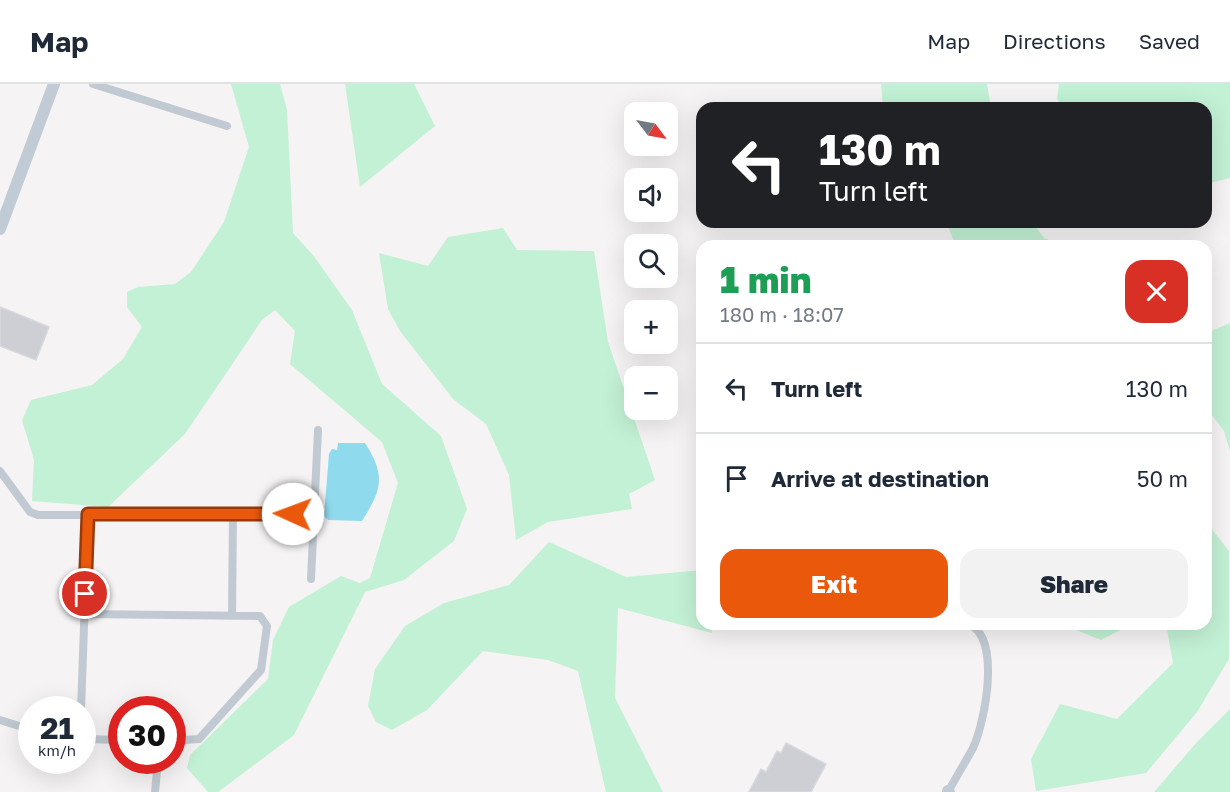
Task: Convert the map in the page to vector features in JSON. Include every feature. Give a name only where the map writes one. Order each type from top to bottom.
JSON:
[{"type":"main road","points":[[0,229],[54,84]]},
{"type":"street","points":[[93,84],[227,126]]},
{"type":"street","points":[[311,579],[318,430]]},
{"type":"street","points":[[0,471],[30,512],[38,515],[233,513],[313,515]]},
{"type":"street","points":[[232,615],[233,513]]},
{"type":"street","points":[[81,696],[88,514]]},
{"type":"street","points":[[84,614],[260,616],[267,626],[261,670],[196,740],[186,740]]},
{"type":"street","points":[[948,792],[973,747],[983,715],[987,647],[984,637],[975,630]]},
{"type":"street","points":[[0,720],[18,726]]},
{"type":"street","points":[[155,792],[157,774]]},
{"type":"green space","points":[[231,84],[280,84],[287,110],[293,233],[313,255],[352,310],[382,384],[441,436],[467,509],[454,541],[404,580],[365,592],[294,735],[218,792],[208,792],[187,768],[190,755],[268,679],[273,640],[289,607],[341,576],[360,583],[370,578],[398,483],[382,442],[290,364],[295,331],[275,310],[262,320],[185,434],[108,507],[32,501],[34,460],[22,420],[31,400],[92,385],[123,359],[142,327],[127,307],[127,292],[138,287],[175,284],[191,272],[224,222],[249,147]]},
{"type":"green space","points":[[345,84],[414,84],[435,126],[360,187]]},
{"type":"green space","points":[[881,84],[987,84],[990,102],[882,102]]},
{"type":"green space","points":[[1059,84],[1230,84],[1230,178],[1212,182],[1212,102],[1059,102],[1057,98]]},
{"type":"green space","points":[[503,228],[517,250],[594,251],[608,342],[624,389],[624,420],[635,420],[655,480],[629,494],[632,509],[548,522],[516,540],[509,475],[486,424],[453,399],[400,331],[388,309],[379,253],[428,266],[448,237]]},
{"type":"green space","points":[[949,228],[1036,228],[1044,238],[1049,240],[954,240]]},
{"type":"green space","points":[[1230,323],[1230,451],[1224,431],[1212,415],[1212,330]]},
{"type":"green space","points":[[1212,530],[1229,551],[1229,659],[1197,712],[1146,773],[1036,791],[1031,759],[1060,704],[1117,719],[1173,663],[1167,630],[1212,630]]},
{"type":"green space","points":[[549,542],[626,577],[696,571],[696,629],[618,608],[615,698],[663,792],[606,792],[578,671],[548,660],[483,651],[427,710],[392,730],[376,722],[368,706],[375,669],[405,626],[444,603],[509,585]]},
{"type":"green space","points":[[1076,630],[1120,630],[1101,640]]},
{"type":"green space","points":[[1230,709],[1230,792],[1154,792],[1197,742]]},
{"type":"water","points":[[338,443],[365,443],[379,474],[374,500],[362,521],[328,520],[324,516],[329,454],[332,449],[337,450]]},
{"type":"building","points":[[0,307],[49,327],[36,360],[0,346]]},
{"type":"building","points":[[786,743],[826,764],[811,792],[749,792],[761,769],[766,772],[777,751],[781,753]]},
{"type":"route","points":[[85,594],[88,514],[293,514]]}]
